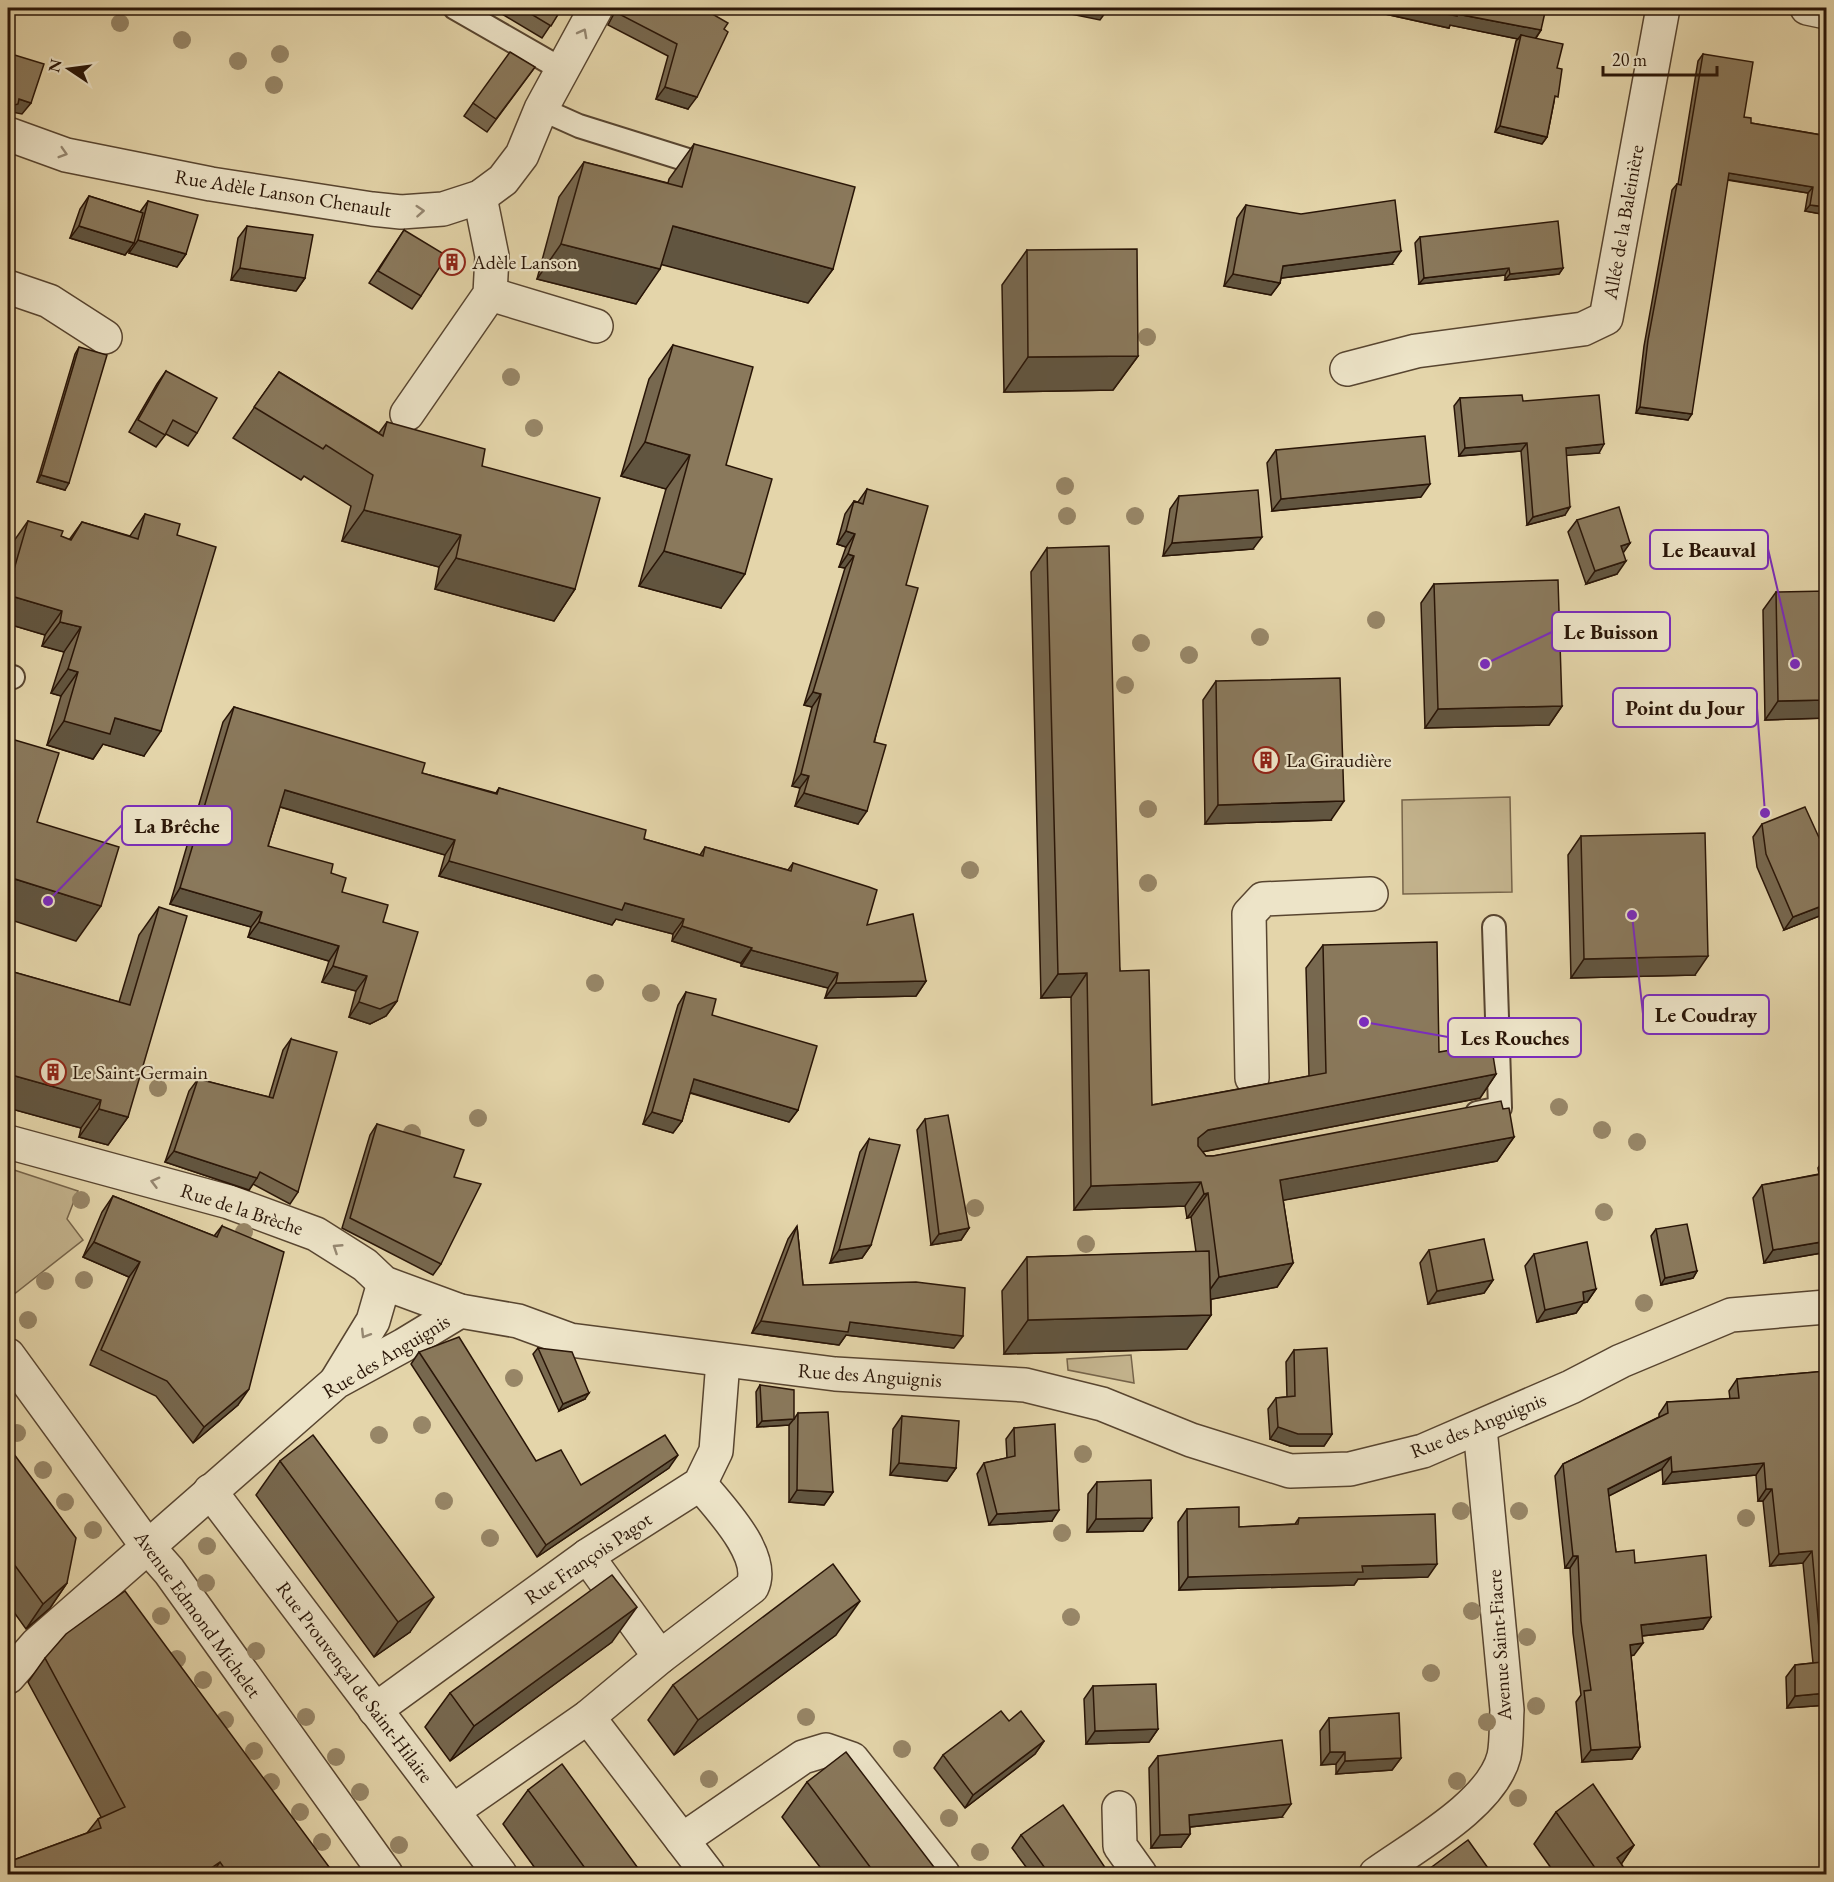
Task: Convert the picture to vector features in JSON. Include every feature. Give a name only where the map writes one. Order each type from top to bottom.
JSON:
[{"type":"street","name":"Rue Adèle Lanson Chenault","points":[[8,134],[66,154],[211,184],[372,209],[401,212],[443,209],[480,197],[503,180],[522,155],[541,109],[596,8]]},
{"type":"street","name":"Allée de la Baleinière","points":[[1347,369],[1416,351],[1583,329],[1606,318],[1663,8]]},
{"type":"street","points":[[1807,8],[1827,12]]},
{"type":"street","points":[[407,414],[490,294],[492,256],[480,197]]},
{"type":"street","points":[[8,287],[49,301],[105,337]]},
{"type":"street","points":[[490,294],[596,326]]},
{"type":"street","points":[[1252,1078],[1249,914],[1263,898],[1371,894]]},
{"type":"street","name":"Rue de la Brèche","points":[[8,1142],[229,1202],[316,1234],[365,1266],[384,1283],[460,1311]]},
{"type":"street","points":[[336,1382],[373,1321],[384,1283]]},
{"type":"street","name":"Rue des Anguignis","points":[[8,1677],[37,1644],[336,1382],[405,1345],[460,1311],[518,1321],[570,1340],[723,1361],[835,1374],[1025,1385],[1102,1404],[1191,1440],[1290,1471],[1350,1468],[1423,1451],[1571,1387],[1621,1361],[1731,1315],[1827,1307]]},
{"type":"street","name":"Avenue Edmond Michelet","points":[[8,1356],[147,1546],[169,1572],[386,1875]]},
{"type":"street","points":[[453,1811],[588,1717],[660,1657],[752,1587],[757,1576],[738,1530],[700,1484],[716,1451],[723,1361]]},
{"type":"street","name":"Avenue Saint-Fiacre","points":[[1376,1875],[1449,1822],[1489,1788],[1504,1756],[1507,1710],[1480,1428]]},
{"type":"street","name":"Rue François Pagot","points":[[375,1710],[587,1556],[700,1484]]},
{"type":"street","name":"Rue Prouvençal de Saint-Hilaire","points":[[210,1491],[500,1875]]},
{"type":"street","points":[[587,1556],[660,1657]]},
{"type":"street","points":[[588,1717],[708,1875]]},
{"type":"street","points":[[682,1840],[803,1757],[826,1750],[852,1759],[943,1875]]},
{"type":"street","points":[[1119,1808],[1120,1846],[1140,1875]]},
{"type":"lane","points":[[455,8],[563,70]]},
{"type":"lane","points":[[541,109],[579,126],[735,175]]},
{"type":"lane","points":[[1453,1117],[1500,1108],[1494,927]]},
{"type":"shaded area","points":[[1510,797],[1512,892],[1403,894],[1402,800]]},
{"type":"shaded area","points":[[8,1168],[78,1191],[67,1219],[83,1240],[8,1299]]},
{"type":"shaded area","points":[[1131,1355],[1134,1383],[1068,1370],[1067,1359]]},
{"type":"building","points":[[521,8],[562,8],[551,26]]},
{"type":"building","points":[[619,8],[702,8],[728,23],[724,29],[728,32],[697,97],[665,87],[677,44],[617,13]]},
{"type":"building","points":[[1417,8],[1546,8],[1541,30]]},
{"type":"building","points":[[1521,35],[1563,44],[1557,68],[1562,69],[1558,97],[1555,96],[1547,137],[1500,126]]},
{"type":"building","points":[[510,52],[535,67],[496,119],[473,103]]},
{"type":"building","points":[[8,53],[44,64],[31,103],[19,99],[18,104],[8,107]]},
{"type":"building","points":[[1703,54],[1753,62],[1744,117],[1751,118],[1751,123],[1827,136],[1827,207],[1810,205],[1813,187],[1729,173],[1692,414],[1640,407],[1648,340],[1677,184],[1681,185]]},
{"type":"building","points":[[694,144],[855,187],[833,269],[673,226],[660,269],[561,244],[584,162],[682,187]]},
{"type":"building","points":[[89,196],[143,213],[134,243],[79,226]]},
{"type":"building","points":[[1395,200],[1401,251],[1283,266],[1280,283],[1233,274],[1246,205],[1301,214]]},
{"type":"building","points":[[148,201],[198,215],[186,254],[138,240]]},
{"type":"building","points":[[1558,221],[1563,268],[1510,274],[1509,268],[1424,278],[1420,237]]},
{"type":"building","points":[[247,226],[313,235],[305,278],[240,268]]},
{"type":"building","points":[[404,230],[447,256],[421,296],[378,271]]},
{"type":"building","points":[[1137,249],[1138,356],[1028,357],[1027,250]]},
{"type":"building","points":[[673,345],[753,367],[726,465],[772,479],[745,574],[664,551],[690,455],[645,442]]},
{"type":"building","points":[[79,347],[107,355],[69,483],[41,475]]},
{"type":"building","points":[[166,371],[217,398],[197,433],[173,420],[165,435],[138,420]]},
{"type":"building","points":[[279,372],[383,436],[387,422],[485,449],[482,466],[600,498],[575,589],[456,558],[461,535],[364,510],[373,475],[326,445],[323,449],[254,407]]},
{"type":"building","points":[[1522,395],[1523,401],[1599,395],[1604,444],[1566,448],[1570,507],[1533,517],[1527,443],[1465,448],[1460,398]]},
{"type":"building","points":[[1425,436],[1430,484],[1281,499],[1276,450]]},
{"type":"building","points":[[867,489],[928,506],[906,585],[918,588],[874,742],[886,745],[867,811],[804,793],[809,776],[801,774],[821,694],[813,692],[854,556],[848,554],[855,534],[846,531],[854,501],[863,504]]},
{"type":"building","points":[[1258,490],[1262,537],[1172,543],[1179,496]]},
{"type":"building","points":[[1619,507],[1630,543],[1621,546],[1626,561],[1595,571],[1577,520]]},
{"type":"building","points":[[145,514],[180,524],[177,535],[216,547],[161,731],[115,718],[110,734],[64,721],[78,672],[68,669],[81,627],[60,622],[62,611],[8,595],[8,590],[28,521],[63,531],[61,536],[71,540],[82,522],[138,539]]},
{"type":"building","points":[[1109,546],[1120,971],[1149,970],[1152,1105],[1326,1073],[1323,945],[1437,942],[1439,1052],[1491,1043],[1496,1074],[1208,1130],[1198,1138],[1198,1146],[1206,1156],[1213,1156],[1501,1101],[1503,1109],[1509,1108],[1514,1137],[1280,1180],[1293,1263],[1219,1277],[1208,1193],[1204,1194],[1201,1182],[1091,1186],[1087,973],[1058,974],[1047,548]]},
{"type":"building","points":[[1558,580],[1562,706],[1438,709],[1434,584]]},
{"type":"building","points":[[1827,591],[1827,700],[1778,701],[1776,592]]},
{"type":"building","name":"La Giraudière","points":[[1340,678],[1344,801],[1218,805],[1216,681]]},
{"type":"building","points":[[234,707],[425,763],[422,773],[497,794],[499,788],[646,830],[644,839],[703,856],[705,847],[791,871],[793,863],[877,890],[867,925],[913,914],[926,981],[836,983],[838,973],[751,950],[752,948],[682,926],[684,919],[625,903],[622,910],[449,861],[455,840],[285,790],[268,846],[333,864],[331,873],[346,878],[342,892],[388,905],[383,922],[418,932],[397,1001],[380,1009],[359,1002],[367,976],[333,966],[339,946],[259,922],[262,912],[180,888]]},
{"type":"building","points":[[8,738],[59,753],[37,822],[119,847],[101,906],[15,879],[8,900]]},
{"type":"building","points":[[1805,807],[1827,855],[1827,904],[1793,917],[1766,854],[1762,824]]},
{"type":"building","points":[[1705,833],[1708,956],[1584,959],[1581,836]]},
{"type":"building","points":[[159,907],[187,916],[128,1117],[99,1109],[101,1100],[8,1074],[8,981],[10,971],[130,1005]]},
{"type":"building","points":[[686,992],[716,999],[712,1015],[817,1046],[798,1110],[694,1079],[682,1121],[652,1112]]},
{"type":"building","points":[[291,1039],[337,1052],[298,1192],[260,1172],[257,1178],[174,1151],[198,1079],[273,1098]]},
{"type":"building","points":[[948,1115],[969,1228],[939,1234],[925,1119]]},
{"type":"building","points":[[377,1124],[464,1150],[454,1177],[481,1184],[441,1264],[350,1218]]},
{"type":"building","points":[[869,1139],[900,1145],[871,1245],[839,1250]]},
{"type":"building","points":[[1827,1173],[1827,1241],[1773,1250],[1762,1185]]},
{"type":"building","points":[[113,1196],[217,1237],[222,1226],[284,1252],[249,1389],[204,1427],[167,1381],[101,1350],[140,1262],[94,1242]]},
{"type":"building","points":[[1687,1224],[1697,1271],[1665,1278],[1656,1229]]},
{"type":"building","points":[[797,1226],[803,1285],[916,1282],[965,1288],[963,1336],[850,1322],[848,1332],[761,1321]]},
{"type":"building","points":[[1484,1239],[1493,1280],[1437,1291],[1429,1250]]},
{"type":"building","points":[[1587,1242],[1596,1289],[1583,1292],[1584,1301],[1545,1310],[1534,1254]]},
{"type":"building","points":[[1209,1251],[1211,1315],[1028,1320],[1027,1257]]},
{"type":"building","points":[[459,1337],[536,1461],[561,1450],[581,1485],[665,1435],[678,1455],[546,1545],[419,1352]]},
{"type":"building","points":[[538,1348],[572,1352],[589,1393],[563,1404]]},
{"type":"building","points":[[1327,1348],[1332,1434],[1298,1434],[1278,1427],[1276,1398],[1295,1396],[1294,1350]]},
{"type":"building","points":[[1827,1371],[1827,1693],[1795,1696],[1795,1665],[1822,1662],[1812,1551],[1779,1554],[1772,1489],[1766,1489],[1764,1463],[1672,1472],[1671,1457],[1608,1489],[1616,1552],[1634,1550],[1635,1563],[1706,1555],[1711,1617],[1641,1625],[1643,1643],[1630,1645],[1640,1747],[1591,1750],[1584,1691],[1591,1690],[1581,1621],[1578,1556],[1573,1556],[1563,1464],[1668,1413],[1667,1402],[1739,1398],[1737,1379]]},
{"type":"building","points":[[760,1385],[794,1390],[794,1419],[762,1421]]},
{"type":"building","points":[[828,1412],[833,1492],[797,1490],[798,1413]]},
{"type":"building","points":[[902,1416],[959,1421],[956,1468],[899,1463]]},
{"type":"building","points":[[1055,1424],[1059,1510],[997,1514],[984,1463],[1015,1456],[1014,1428]]},
{"type":"building","points":[[313,1435],[434,1597],[398,1622],[280,1461]]},
{"type":"building","points":[[8,1446],[76,1538],[67,1583],[43,1604],[8,1556]]},
{"type":"building","points":[[1151,1480],[1152,1518],[1096,1519],[1097,1482]]},
{"type":"building","points":[[1239,1507],[1239,1527],[1298,1524],[1299,1518],[1435,1514],[1437,1564],[1362,1566],[1363,1572],[1188,1577],[1187,1509]]},
{"type":"building","points":[[833,1564],[860,1601],[698,1720],[673,1685]]},
{"type":"building","points":[[612,1575],[637,1607],[474,1726],[450,1693]]},
{"type":"building","points":[[125,1591],[335,1875],[229,1875],[220,1862],[201,1875],[12,1875],[8,1862],[101,1828],[98,1819],[125,1807],[45,1658],[66,1634]]},
{"type":"building","points":[[1156,1684],[1158,1729],[1095,1731],[1093,1686]]},
{"type":"building","points":[[1001,1711],[1009,1721],[1021,1711],[1044,1741],[973,1795],[943,1755]]},
{"type":"building","points":[[1399,1713],[1401,1758],[1345,1761],[1345,1752],[1330,1752],[1329,1718]]},
{"type":"building","points":[[1282,1740],[1291,1804],[1189,1815],[1190,1834],[1160,1835],[1158,1756]]},
{"type":"building","points":[[846,1752],[940,1875],[876,1875],[807,1782]]},
{"type":"building","points":[[562,1764],[643,1875],[590,1875],[528,1790]]},
{"type":"building","points":[[1593,1784],[1634,1845],[1617,1858],[1629,1875],[1594,1875],[1598,1872],[1556,1812]]},
{"type":"building","points":[[1063,1805],[1110,1875],[1050,1875],[1021,1835]]},
{"type":"building","points":[[1468,1840],[1493,1875],[1421,1875]]},
{"type":"place","name":"Adèle Lanson","points":[[452,262]]},
{"type":"place","name":"Le Buisson","points":[[1485,664]]},
{"type":"place","name":"Le Beauval","points":[[1795,664]]},
{"type":"place","name":"La Giraudière","points":[[1266,760]]},
{"type":"place","name":"Point du Jour","points":[[1765,813]]},
{"type":"place","name":"La Brêche","points":[[48,901]]},
{"type":"place","name":"Le Coudray","points":[[1632,915]]},
{"type":"place","name":"Les Rouches","points":[[1364,1022]]},
{"type":"place","name":"Le Saint-Germain","points":[[53,1072]]}]
